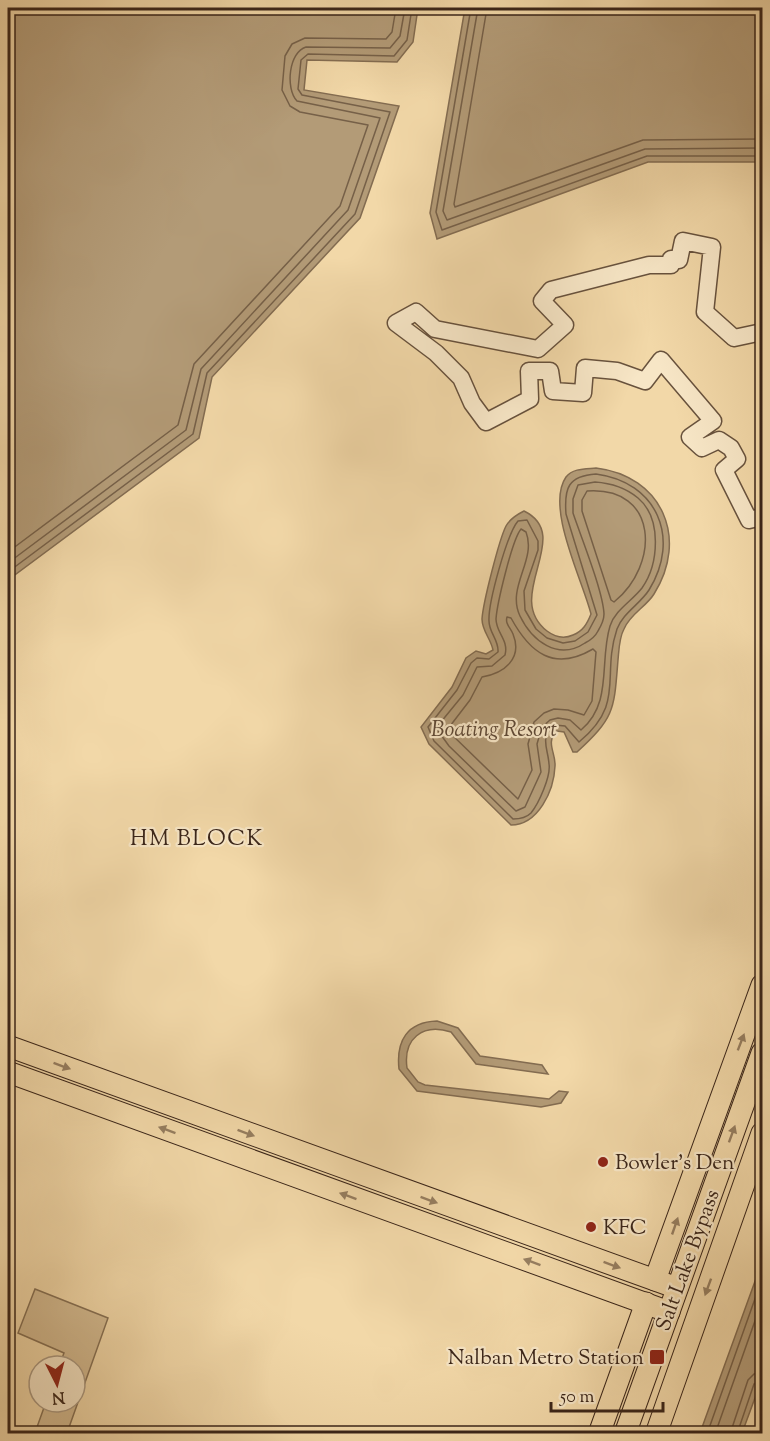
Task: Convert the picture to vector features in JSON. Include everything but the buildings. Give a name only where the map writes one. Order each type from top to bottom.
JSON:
[{"type":"main road","name":"Salt Lake Bypass","points":[[655,1281],[762,985]]},
{"type":"main road","points":[[8,1046],[677,1288]]},
{"type":"main road","name":"Salt Lake Bypass","points":[[625,1434],[762,1053]]},
{"type":"main road","points":[[8,1072],[669,1312]]},
{"type":"main road","name":"Salt Lake Bypass","points":[[656,1434],[762,1132]]},
{"type":"main road","name":"Salt Lake Bypass","points":[[599,1434],[646,1303]]},
{"type":"street","points":[[762,332],[734,338],[705,312],[712,247],[683,241],[679,260],[671,259],[671,265],[649,266],[551,290],[542,301],[565,325],[538,349],[435,329],[416,312],[396,323],[436,353],[461,378],[472,403],[486,422],[530,399],[529,371],[550,371],[553,391],[583,393],[585,368],[617,371],[645,381],[661,360],[713,421],[690,437],[702,448],[719,440],[731,448],[736,459],[724,470],[748,520],[762,517]]},
{"type":"street","points":[[646,1303],[655,1281]]},
{"type":"shaded area","points":[[35,1289],[108,1318],[87,1377],[87,1354],[64,1354],[18,1333]]},
{"type":"shaded area","points":[[42,1414],[74,1414],[67,1433],[51,1433],[37,1427]]},
{"type":"water","points":[[8,8],[418,8],[413,42],[397,62],[307,60],[304,90],[399,106],[360,218],[212,377],[199,438],[8,580]]},
{"type":"water","points":[[465,8],[762,8],[762,162],[648,162],[437,239],[430,213]]},
{"type":"water","name":"Boating Resort","points":[[596,468],[619,473],[638,483],[653,497],[663,513],[668,532],[669,552],[664,573],[654,594],[630,619],[622,633],[613,702],[606,721],[577,752],[573,752],[564,732],[557,731],[551,743],[555,766],[548,796],[537,813],[521,823],[511,825],[429,744],[421,727],[452,687],[466,658],[476,651],[486,654],[493,650],[482,623],[483,611],[503,533],[509,521],[518,514],[524,511],[538,522],[543,535],[542,551],[533,584],[532,601],[535,617],[547,631],[560,637],[576,633],[586,624],[591,614],[563,525],[560,506],[561,490],[566,477],[572,472]]},
{"type":"water","points":[[437,1021],[458,1028],[480,1056],[542,1065],[548,1074],[476,1064],[451,1032],[431,1030],[417,1036],[408,1049],[407,1068],[418,1082],[425,1085],[549,1099],[559,1091],[568,1092],[561,1103],[541,1107],[417,1091],[399,1069],[399,1050],[411,1029],[427,1022]]},
{"type":"water","points":[[762,1262],[762,1379],[742,1433],[700,1433]]},
{"type":"place","name":"Bowler's Den","points":[[603,1162]]},
{"type":"place","name":"KFC","points":[[591,1227]]},
{"type":"place","name":"Nalban Metro Station","points":[[657,1357]]},
{"type":"district","name":"HM BLOCK","points":[[197,837]]}]
